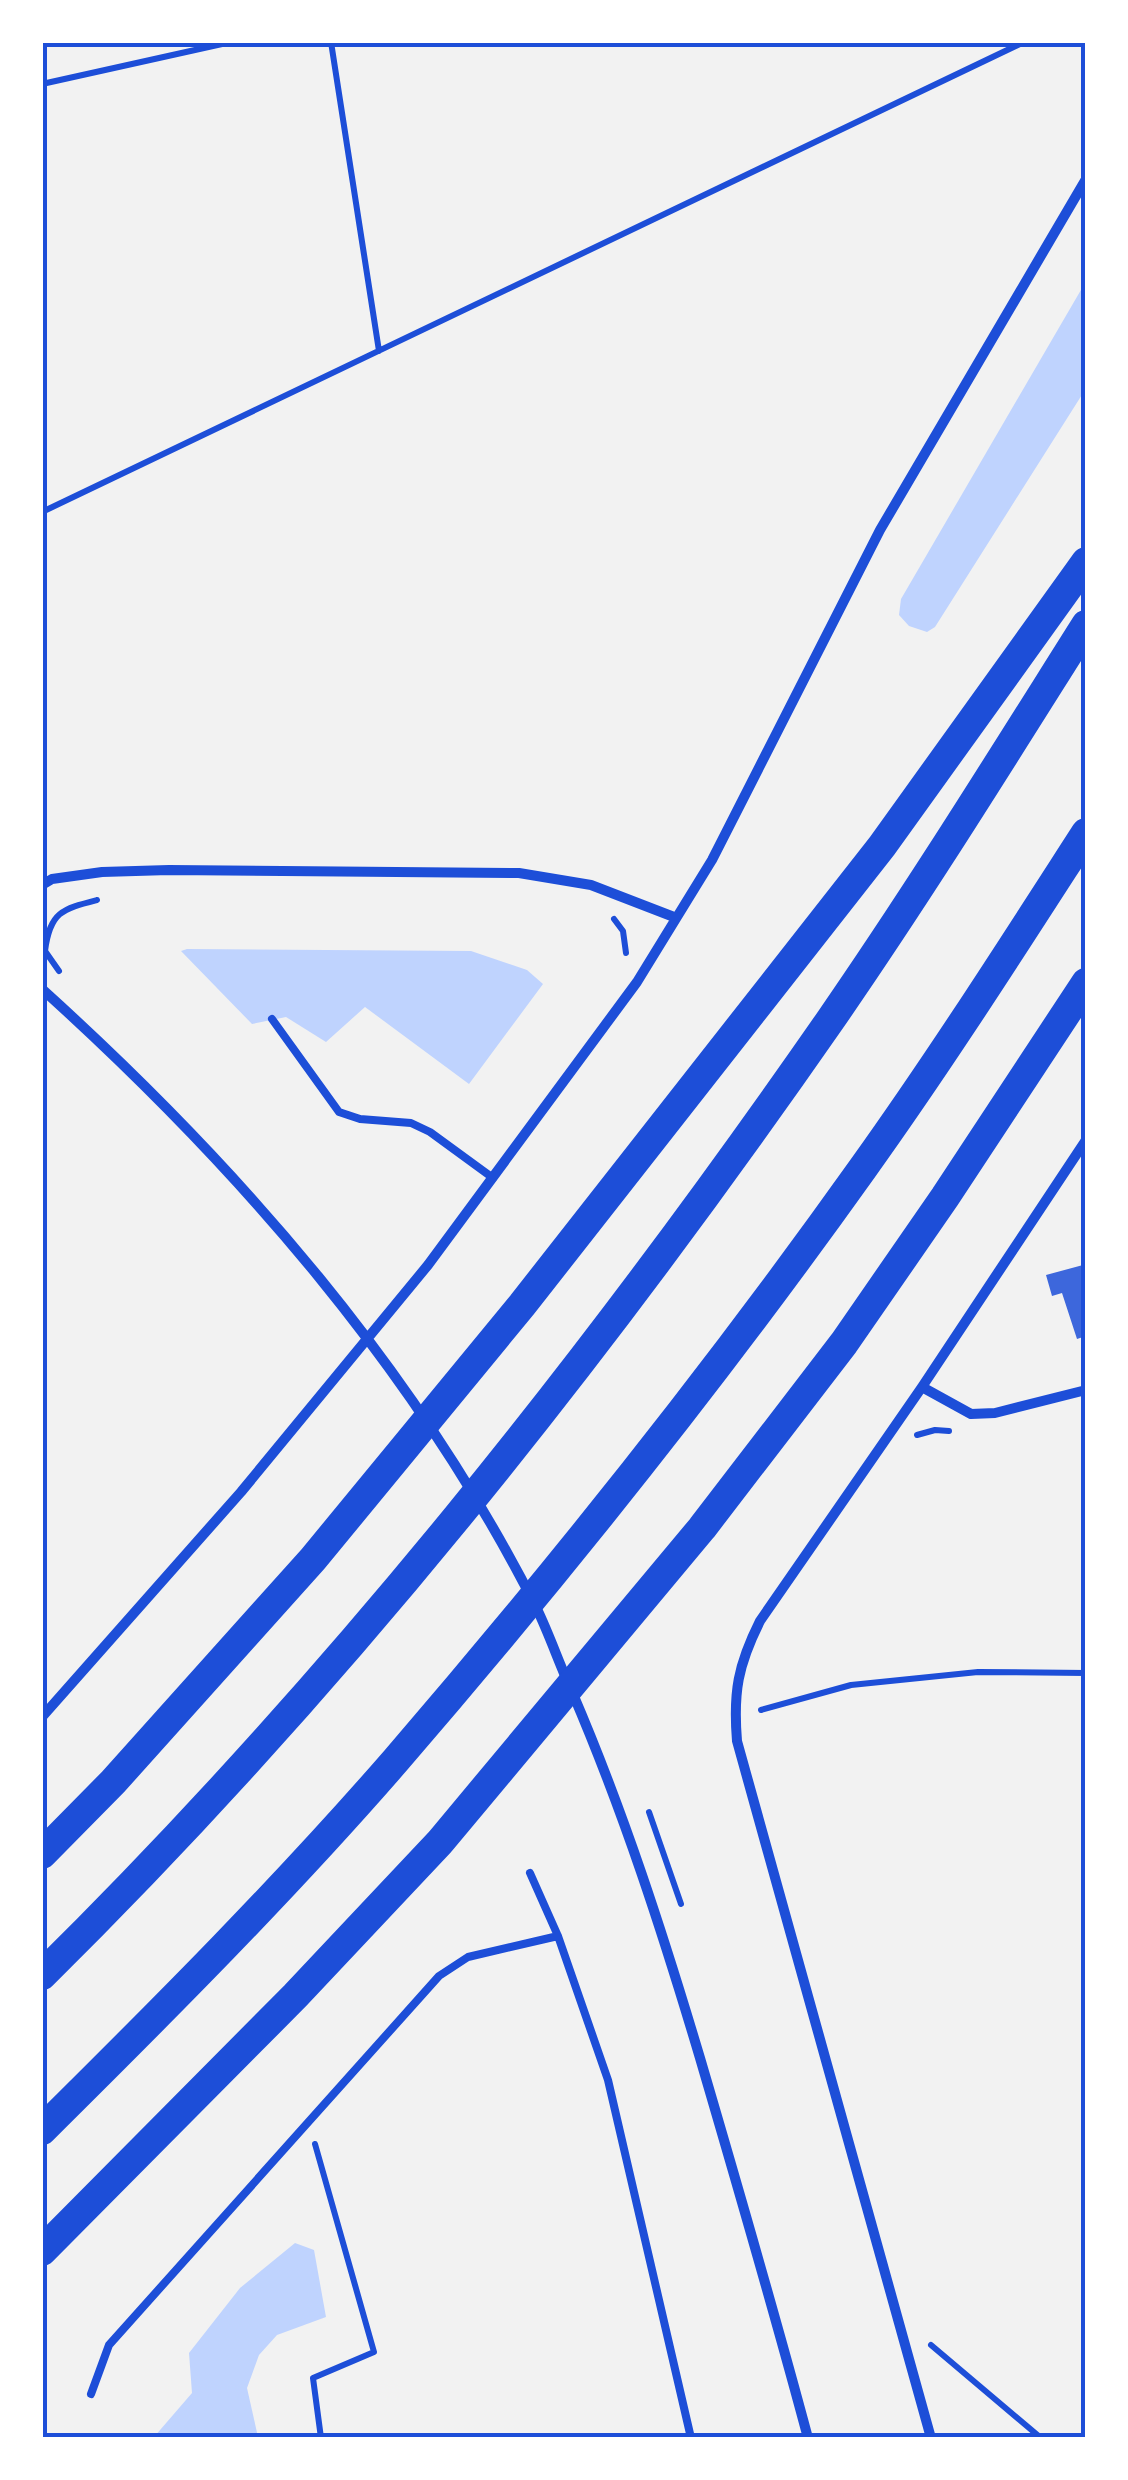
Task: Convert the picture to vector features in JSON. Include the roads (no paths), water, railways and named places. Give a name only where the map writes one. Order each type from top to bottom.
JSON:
[{"type":"highway","points":[[42,1854],[314,1558],[522,1306],[882,846],[1086,562]]},
{"type":"highway","points":[[42,1974],[157,1857],[322,1674],[500,1466],[585,1357],[831,1019],[942,853],[1086,624]]},
{"type":"highway","points":[[42,2130],[323,1840],[406,1749],[577,1544],[737,1341],[865,1165],[1086,833]]},
{"type":"highway","points":[[42,2251],[295,1996],[440,1842],[702,1528],[844,1344],[1086,983]]},
{"type":"street","points":[[42,1717],[242,1492],[428,1265],[637,982],[721,842],[880,530],[1086,179]]},
{"type":"street","points":[[42,884],[102,872],[169,870],[519,873],[591,885],[674,917]]},
{"type":"street","points":[[42,989],[124,1062],[242,1186],[389,1366],[486,1514],[538,1612],[608,1775],[658,1915],[808,2438]]},
{"type":"street","points":[[930,2438],[737,1741],[736,1682],[760,1621],[1086,1140]]},
{"type":"street","points":[[922,1387],[971,1414],[995,1413],[1086,1390]]},
{"type":"lane","points":[[272,1019],[340,1112],[360,1119],[410,1123],[430,1132],[493,1178]]},
{"type":"lane","points":[[530,1873],[558,1936],[608,2080],[691,2438]]},
{"type":"lane","points":[[92,2394],[109,2345],[440,1976],[468,1957],[558,1936]]},
{"type":"water","points":[[1085,283],[1085,390],[935,627],[927,632],[909,626],[899,615],[901,599]]},
{"type":"water","points":[[181,951],[471,951],[527,970],[543,984],[469,1084],[365,1007],[326,1042],[286,1017],[252,1024]]},
{"type":"water","points":[[295,2243],[314,2250],[326,2317],[277,2335],[259,2355],[247,2388],[258,2437],[154,2437],[192,2393],[189,2353],[240,2288]]}]
